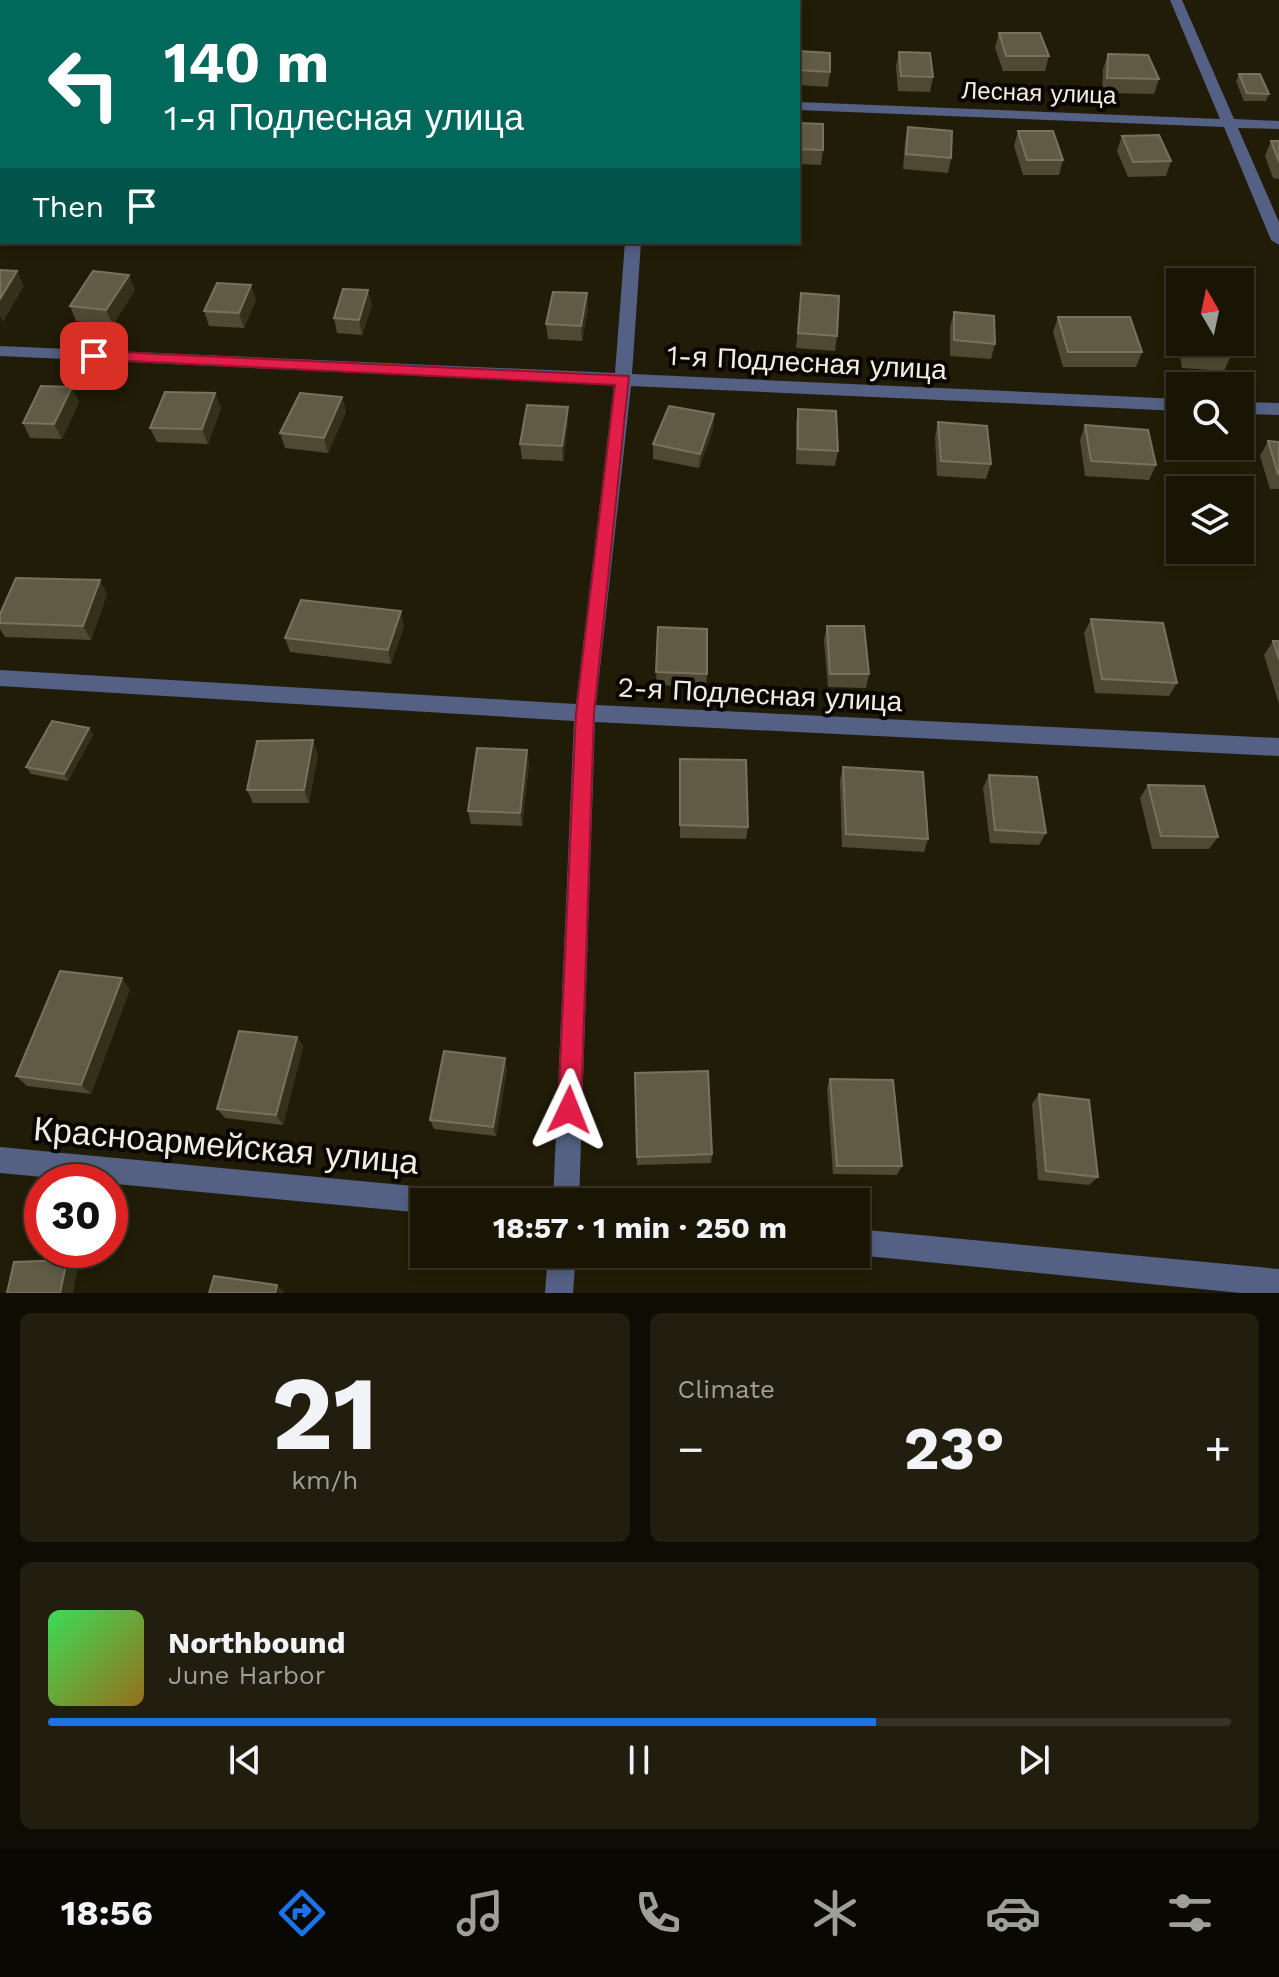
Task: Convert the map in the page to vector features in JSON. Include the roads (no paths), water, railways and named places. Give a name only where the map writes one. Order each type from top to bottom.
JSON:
[{"type":"street","points":[[1176,0],[1226,123],[1279,240]]},
{"type":"street","name":"Лесная улица","points":[[800,106],[1279,125]]},
{"type":"street","points":[[567,1188],[585,713],[623,380],[633,244]]},
{"type":"street","name":"1-я Подлесная улица","points":[[0,351],[1166,404]]},
{"type":"street","points":[[1254,408],[1279,409]]},
{"type":"street","name":"2-я Подлесная улица","points":[[0,678],[585,713],[1279,747]]},
{"type":"street","name":"Красноармейская улица","points":[[0,1160],[410,1199]]},
{"type":"street","points":[[870,1243],[1279,1283]]},
{"type":"street","points":[[559,1293],[561,1268]]}]
